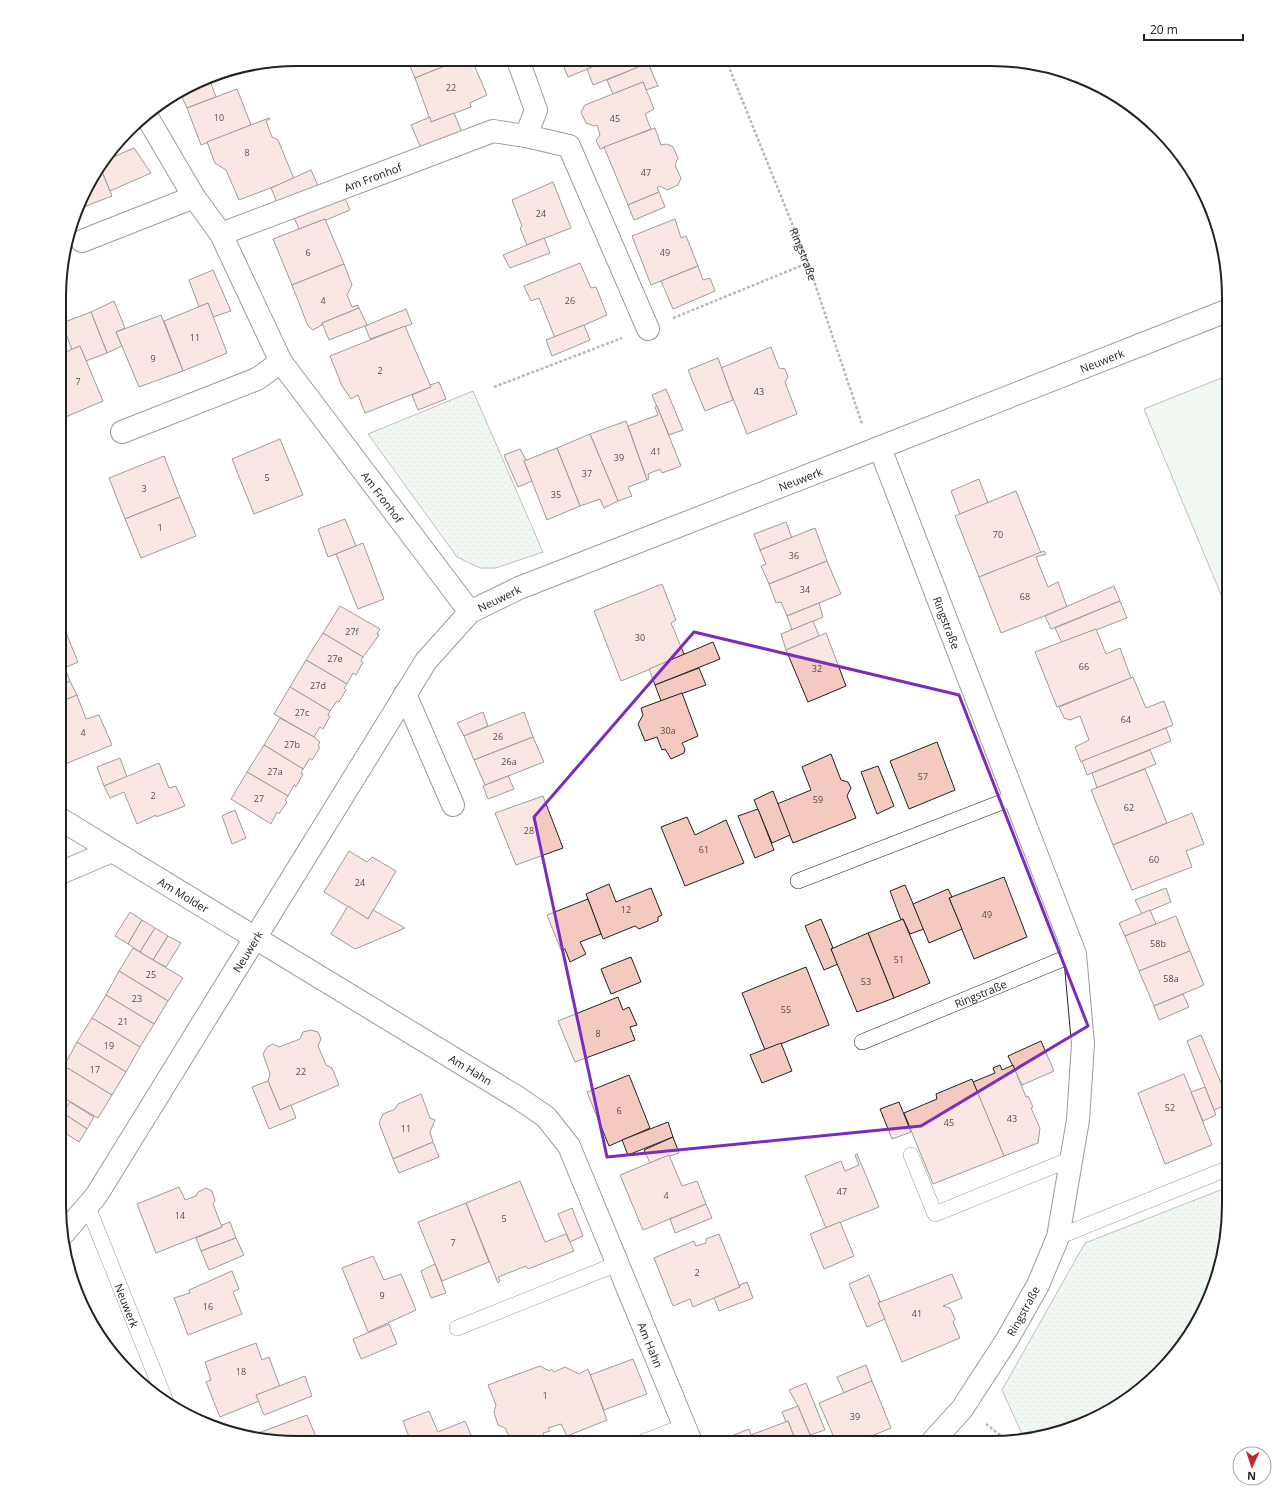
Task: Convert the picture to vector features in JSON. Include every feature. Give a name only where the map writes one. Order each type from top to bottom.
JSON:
[{"type":"street","points":[[520,66],[536,110],[526,136]]},
{"type":"street","name":"Am Fronhof","points":[[149,120],[194,197],[221,234],[281,362],[470,612]]},
{"type":"street","name":"Am Fronhof","points":[[221,234],[493,131],[526,136],[569,146],[648,328]]},
{"type":"street","points":[[82,241],[194,197]]},
{"type":"street","name":"Neuwerk","points":[[67,1229],[88,1207],[426,661],[470,612],[519,588],[875,450],[1222,313]]},
{"type":"street","points":[[122,432],[257,379],[281,362]]},
{"type":"street","name":"Ringstraße","points":[[875,450],[1015,797],[1076,954],[1083,1044],[1078,1120],[1058,1237],[1038,1285],[1008,1338],[962,1409],[937,1436]]},
{"type":"street","points":[[405,694],[453,805]]},
{"type":"street","name":"Am Molder","points":[[66,823],[255,938]]},
{"type":"street","points":[[66,870],[112,851]]},
{"type":"street","name":"Am Hahn","points":[[255,938],[520,1099],[546,1117],[569,1146],[688,1434]]},
{"type":"lane","points":[[798,881],[1015,797]]},
{"type":"lane","name":"Ringstraße","points":[[862,1042],[1076,954]]},
{"type":"lane","points":[[911,1155],[935,1214],[1071,1159]]},
{"type":"lane","points":[[1058,1237],[1222,1170]]},
{"type":"lane","name":"Neuwerk","points":[[88,1207],[162,1392]]},
{"type":"lane","points":[[457,1328],[617,1264]]},
{"type":"lane","name":"Am Hahn","points":[[677,1436],[688,1434]]},
{"type":"path","name":"Ringstraße","points":[[728,66],[808,263],[875,450]]},
{"type":"highlighted area","points":[[694,632],[959,695],[1088,1026],[921,1126],[607,1157],[534,817]]},
{"type":"green space","points":[[1222,378],[1222,597],[1144,409]]},
{"type":"green space","points":[[473,391],[543,552],[496,568],[480,568],[457,557],[368,434]]},
{"type":"green space","points":[[1222,1189],[1222,1220],[1218,1250],[1210,1279],[1198,1307],[1174,1346],[1143,1379],[1106,1405],[1065,1424],[1036,1432],[1022,1434],[1002,1390],[1085,1243]]},
{"type":"building","points":[[410,66],[445,66],[415,78]]},
{"type":"building","points":[[445,66],[475,66],[487,95],[470,103],[471,107],[431,122],[415,78]]},
{"type":"building","points":[[563,66],[595,66],[568,77]]},
{"type":"building","points":[[595,66],[635,66],[636,68],[593,85],[587,69]]},
{"type":"building","points":[[641,66],[649,66],[658,86],[646,90],[643,82],[613,94],[607,80]]},
{"type":"building","points":[[643,82],[654,109],[645,114],[651,129],[600,149],[596,140],[600,135],[597,125],[594,126],[586,123],[581,112],[585,105]]},
{"type":"building","points":[[211,83],[216,97],[187,108],[182,97]]},
{"type":"building","points":[[237,89],[251,125],[201,145],[187,108]]},
{"type":"building","points":[[454,113],[462,132],[421,148],[411,125],[430,117],[431,122]]},
{"type":"building","points":[[269,118],[270,119],[266,121],[272,137],[278,140],[294,179],[239,200],[226,170],[215,163],[207,142]]},
{"type":"building","points":[[655,128],[661,145],[667,144],[673,147],[678,158],[675,165],[681,178],[678,185],[667,190],[660,186],[657,188],[659,192],[628,205],[604,147]]},
{"type":"building","points":[[134,148],[151,173],[110,191],[103,173],[113,157]]},
{"type":"building","points":[[311,170],[319,188],[278,205],[271,188]]},
{"type":"building","points":[[103,173],[112,196],[85,206]]},
{"type":"building","points":[[553,182],[571,228],[527,245],[520,228],[522,226],[512,200]]},
{"type":"building","points":[[659,192],[665,207],[634,220],[628,205]]},
{"type":"building","points":[[344,196],[350,210],[299,229],[293,215]]},
{"type":"building","points":[[325,219],[344,264],[292,285],[273,239]]},
{"type":"building","points":[[675,219],[681,238],[686,236],[698,266],[651,285],[632,236]]},
{"type":"building","points":[[544,238],[550,253],[510,268],[503,255]]},
{"type":"building","points":[[580,263],[591,288],[596,287],[607,315],[555,338],[539,298],[531,301],[524,286]]},
{"type":"building","points":[[344,264],[352,285],[347,295],[352,307],[358,305],[359,308],[322,323],[322,325],[313,330],[308,326],[292,285]]},
{"type":"building","points":[[698,266],[703,280],[710,278],[715,291],[673,309],[661,281]]},
{"type":"building","points":[[213,270],[231,311],[213,317],[208,303],[199,307],[189,280]]},
{"type":"building","points":[[114,301],[125,328],[116,332],[122,346],[107,353],[91,312]]},
{"type":"building","points":[[208,303],[227,353],[183,371],[164,321]]},
{"type":"building","points":[[359,308],[367,325],[329,340],[322,323]]},
{"type":"building","points":[[406,309],[412,324],[370,339],[365,326]]},
{"type":"building","points":[[91,312],[107,353],[86,361],[80,346],[72,350],[66,334],[66,321]]},
{"type":"building","points":[[161,315],[183,371],[139,387],[116,332]]},
{"type":"building","points":[[584,325],[590,340],[552,356],[546,340]]},
{"type":"building","points":[[405,326],[431,387],[365,413],[358,395],[351,399],[342,386],[330,356]]},
{"type":"building","points":[[80,346],[103,401],[66,417],[66,352]]},
{"type":"building","points":[[771,347],[779,368],[785,369],[788,377],[785,382],[797,414],[747,434],[721,368]]},
{"type":"building","points":[[718,358],[733,400],[705,411],[688,370]]},
{"type":"building","points":[[439,382],[446,399],[418,410],[412,395],[431,387],[430,385]]},
{"type":"building","points":[[666,389],[683,430],[669,435],[652,395]]},
{"type":"building","points":[[657,406],[681,466],[662,473],[660,469],[648,474],[649,479],[647,480],[628,426],[658,415],[655,407]]},
{"type":"building","points":[[626,421],[647,480],[628,487],[632,496],[618,501],[590,434]]},
{"type":"building","points":[[590,434],[618,501],[604,508],[600,499],[580,506],[557,448]]},
{"type":"building","points":[[280,439],[303,495],[254,514],[232,459]]},
{"type":"building","points":[[557,448],[580,506],[547,520],[524,461]]},
{"type":"building","points":[[520,449],[526,460],[524,461],[532,481],[518,487],[504,455]]},
{"type":"building","points":[[164,456],[180,497],[125,519],[109,478]]},
{"type":"building","points":[[979,479],[988,503],[960,514],[951,491]]},
{"type":"building","points":[[1016,491],[1041,553],[979,577],[955,516]]},
{"type":"building","points":[[180,497],[196,536],[141,558],[125,519]]},
{"type":"building","points":[[345,519],[356,546],[328,557],[318,529]]},
{"type":"building","points":[[786,522],[792,538],[760,550],[754,534]]},
{"type":"building","points":[[815,528],[827,561],[769,584],[761,566],[766,564],[760,550]]},
{"type":"building","points":[[363,543],[384,599],[358,609],[336,554]]},
{"type":"building","points":[[1044,551],[1046,554],[1036,557],[1048,587],[1058,582],[1067,607],[1001,633],[979,577]]},
{"type":"building","points":[[827,561],[841,594],[787,616],[781,602],[776,603],[769,584]]},
{"type":"building","points":[[662,584],[676,620],[671,623],[684,654],[690,653],[621,681],[594,611]]},
{"type":"building","points":[[1114,586],[1120,601],[1051,629],[1045,616]]},
{"type":"building","points":[[1120,601],[1127,618],[1062,643],[1055,628]]},
{"type":"building","points":[[819,603],[823,617],[792,630],[787,616]]},
{"type":"building","points":[[340,606],[380,629],[377,634],[379,635],[363,657],[323,633]]},
{"type":"building","points":[[813,621],[819,636],[786,650],[781,634]]},
{"type":"building","points":[[1096,629],[1106,654],[1120,648],[1131,678],[1057,707],[1035,652]]},
{"type":"building","points":[[66,632],[78,662],[66,667]]},
{"type":"building","points":[[323,633],[363,657],[361,661],[363,662],[356,675],[353,673],[347,684],[306,660]]},
{"type":"building","points":[[826,633],[846,686],[808,702],[786,650]]},
{"type":"building","points":[[713,642],[720,659],[655,685],[649,669]]},
{"type":"building","points":[[306,660],[347,684],[344,688],[346,690],[339,702],[337,701],[330,711],[290,687]]},
{"type":"building","points":[[699,668],[706,685],[661,701],[655,685]]},
{"type":"building","points":[[66,671],[70,681],[66,683]]},
{"type":"building","points":[[1133,677],[1146,708],[1164,701],[1173,725],[1081,762],[1075,747],[1089,740],[1080,716],[1070,720],[1064,718],[1059,707]]},
{"type":"building","points":[[70,681],[77,695],[66,700],[66,683]]},
{"type":"building","points":[[290,687],[330,711],[328,715],[330,716],[323,729],[320,727],[314,737],[274,714]]},
{"type":"building","points":[[682,693],[698,736],[682,743],[685,749],[684,753],[671,759],[665,749],[662,750],[657,737],[645,741],[638,724],[643,715],[641,708]]},
{"type":"building","points":[[77,695],[86,719],[99,715],[112,745],[66,764],[66,700]]},
{"type":"building","points":[[483,712],[488,726],[464,736],[457,723]]},
{"type":"building","points":[[524,712],[533,737],[474,760],[464,736]]},
{"type":"building","points":[[280,718],[314,737],[320,742],[318,746],[320,747],[312,760],[310,758],[303,769],[264,745]]},
{"type":"building","points":[[1166,728],[1171,741],[1087,775],[1082,761]]},
{"type":"building","points":[[533,737],[544,762],[485,785],[474,760]]},
{"type":"building","points":[[937,742],[955,790],[909,809],[890,761]]},
{"type":"building","points":[[264,745],[303,769],[301,773],[303,774],[296,787],[294,785],[288,796],[247,772]]},
{"type":"building","points":[[1150,750],[1156,764],[1097,788],[1092,773]]},
{"type":"building","points":[[831,754],[841,780],[848,782],[851,788],[847,796],[856,818],[793,843],[777,804],[811,790],[802,767]]},
{"type":"building","points":[[120,758],[127,777],[104,786],[97,767]]},
{"type":"building","points":[[159,763],[169,788],[176,786],[185,806],[156,817],[156,815],[137,824],[124,792],[110,798],[104,786]]},
{"type":"building","points":[[878,766],[894,806],[877,814],[861,772]]},
{"type":"building","points":[[1145,769],[1167,823],[1113,845],[1091,790]]},
{"type":"building","points":[[247,772],[288,796],[285,800],[287,802],[279,814],[277,812],[271,824],[231,799]]},
{"type":"building","points":[[508,776],[514,789],[488,799],[483,786]]},
{"type":"building","points":[[773,791],[790,835],[772,843],[754,800]]},
{"type":"building","points":[[543,796],[563,848],[516,865],[495,813]]},
{"type":"building","points":[[758,809],[774,850],[755,858],[738,816]]},
{"type":"building","points":[[235,810],[246,838],[232,844],[222,816]]},
{"type":"building","points":[[1192,813],[1204,844],[1186,851],[1192,867],[1132,890],[1113,845]]},
{"type":"building","points":[[687,817],[695,835],[726,820],[744,863],[685,886],[661,827]]},
{"type":"building","points":[[349,851],[367,862],[372,857],[396,871],[368,919],[324,892]]},
{"type":"building","points":[[1004,877],[1027,937],[974,959],[949,898]]},
{"type":"building","points":[[609,884],[616,902],[651,888],[662,915],[658,917],[658,921],[639,929],[635,926],[603,939],[586,894]]},
{"type":"building","points":[[905,885],[924,929],[910,934],[903,919],[901,920],[890,891]]},
{"type":"building","points":[[1166,888],[1171,902],[1142,914],[1135,900]]},
{"type":"building","points":[[948,889],[952,897],[949,898],[962,929],[929,943],[913,904]]},
{"type":"building","points":[[588,899],[601,934],[580,942],[586,954],[570,962],[565,949],[561,950],[547,915]]},
{"type":"building","points":[[348,906],[368,919],[373,910],[405,928],[355,949],[331,934]]},
{"type":"building","points":[[1150,910],[1156,924],[1125,936],[1119,923]]},
{"type":"building","points":[[130,912],[142,920],[128,944],[115,936]]},
{"type":"building","points":[[1176,916],[1190,951],[1139,971],[1125,936]]},
{"type":"building","points":[[821,919],[833,948],[831,949],[838,964],[824,970],[805,926]]},
{"type":"building","points":[[903,919],[930,983],[894,998],[868,933]]},
{"type":"building","points":[[142,920],[155,928],[140,952],[128,944]]},
{"type":"building","points":[[155,928],[168,936],[153,960],[140,952]]},
{"type":"building","points":[[868,933],[894,998],[857,1012],[831,949]]},
{"type":"building","points":[[168,936],[181,943],[166,967],[153,960]]},
{"type":"building","points":[[133,948],[183,978],[168,1001],[119,971]]},
{"type":"building","points":[[1190,951],[1204,985],[1154,1006],[1139,971]]},
{"type":"building","points":[[631,957],[641,982],[611,994],[601,969]]},
{"type":"building","points":[[806,967],[829,1025],[765,1050],[742,993]]},
{"type":"building","points":[[119,971],[168,1001],[154,1024],[106,995]]},
{"type":"building","points":[[1183,994],[1189,1007],[1159,1020],[1154,1006]]},
{"type":"building","points":[[106,995],[154,1024],[140,1047],[92,1018]]},
{"type":"building","points":[[618,997],[623,1010],[629,1007],[637,1025],[630,1027],[635,1040],[575,1062],[558,1021]]},
{"type":"building","points":[[92,1018],[140,1047],[126,1072],[77,1042]]},
{"type":"building","points":[[311,1030],[318,1032],[321,1039],[318,1046],[326,1065],[332,1068],[339,1085],[280,1110],[268,1081],[270,1074],[263,1054],[267,1047],[273,1044],[279,1047],[300,1039],[303,1032]]},
{"type":"building","points":[[1201,1035],[1222,1085],[1222,1107],[1214,1110],[1187,1041]]},
{"type":"building","points":[[1041,1041],[1054,1071],[1022,1085],[1008,1056]]},
{"type":"building","points":[[77,1042],[126,1072],[112,1095],[66,1067],[66,1062]]},
{"type":"building","points":[[781,1043],[792,1071],[762,1083],[750,1055]]},
{"type":"building","points":[[1000,1065],[1002,1070],[1013,1065],[1026,1097],[1028,1096],[1033,1107],[1031,1108],[1040,1128],[1038,1143],[1004,1156],[973,1082],[995,1073],[993,1068]]},
{"type":"building","points":[[66,1067],[112,1095],[98,1118],[66,1099]]},
{"type":"building","points":[[1184,1074],[1212,1145],[1165,1164],[1138,1093]]},
{"type":"building","points":[[629,1075],[650,1128],[609,1146],[587,1092]]},
{"type":"building","points":[[972,1079],[1004,1156],[933,1184],[904,1113],[937,1099],[936,1094]]},
{"type":"building","points":[[268,1081],[280,1110],[291,1105],[296,1118],[269,1129],[252,1087]]},
{"type":"building","points":[[1205,1087],[1216,1115],[1203,1121],[1191,1092]]},
{"type":"building","points":[[421,1094],[430,1118],[435,1120],[430,1132],[433,1142],[393,1159],[379,1123],[383,1114],[395,1109],[398,1104]]},
{"type":"building","points":[[70,1102],[94,1117],[87,1129],[66,1115],[66,1108]]},
{"type":"building","points":[[899,1102],[911,1132],[892,1139],[880,1109]]},
{"type":"building","points":[[66,1115],[87,1129],[79,1142],[66,1134]]},
{"type":"building","points":[[668,1122],[673,1137],[628,1155],[622,1140]]},
{"type":"building","points":[[673,1137],[679,1153],[650,1163],[644,1150]]},
{"type":"building","points":[[433,1142],[439,1157],[399,1173],[393,1159]]},
{"type":"building","points":[[857,1154],[879,1207],[826,1228],[805,1176],[841,1161],[845,1171],[859,1165],[855,1155]]},
{"type":"building","points":[[669,1155],[682,1186],[697,1181],[706,1204],[643,1230],[620,1175]]},
{"type":"building","points":[[520,1181],[545,1242],[566,1234],[574,1251],[528,1269],[526,1266],[498,1277],[500,1281],[498,1283],[466,1203]]},
{"type":"building","points":[[179,1187],[185,1200],[196,1196],[198,1192],[206,1188],[212,1191],[215,1200],[213,1204],[222,1227],[156,1253],[137,1204]]},
{"type":"building","points":[[466,1203],[489,1262],[442,1281],[418,1222]]},
{"type":"building","points":[[706,1204],[712,1218],[675,1233],[670,1219]]},
{"type":"building","points":[[572,1208],[583,1236],[570,1242],[558,1214]]},
{"type":"building","points":[[230,1222],[236,1238],[201,1251],[196,1238]]},
{"type":"building","points":[[840,1222],[854,1256],[824,1269],[810,1234]]},
{"type":"building","points":[[719,1234],[740,1287],[693,1307],[690,1299],[673,1306],[654,1258],[694,1241],[696,1246],[706,1243],[706,1239]]},
{"type":"building","points":[[236,1238],[244,1255],[209,1270],[201,1251]]},
{"type":"building","points":[[373,1256],[384,1280],[401,1274],[416,1310],[368,1332],[342,1268]]},
{"type":"building","points":[[435,1264],[446,1293],[431,1298],[421,1271]]},
{"type":"building","points":[[232,1271],[239,1289],[233,1292],[242,1314],[188,1335],[174,1298],[190,1293],[189,1290]]},
{"type":"building","points":[[952,1274],[962,1298],[943,1306],[950,1308],[955,1319],[953,1322],[960,1338],[902,1362],[878,1303]]},
{"type":"building","points":[[869,1275],[885,1319],[867,1327],[849,1284]]},
{"type":"building","points":[[747,1282],[753,1298],[719,1311],[714,1298],[740,1287],[740,1285]]},
{"type":"building","points":[[389,1324],[397,1344],[361,1359],[353,1339]]},
{"type":"building","points":[[256,1343],[262,1360],[269,1357],[280,1387],[256,1395],[259,1401],[220,1417],[206,1382],[211,1380],[205,1362]]},
{"type":"building","points":[[633,1359],[647,1394],[604,1410],[590,1375]]},
{"type":"building","points":[[866,1365],[872,1381],[844,1393],[837,1377]]},
{"type":"building","points":[[540,1366],[549,1371],[552,1369],[554,1372],[565,1367],[579,1374],[588,1369],[607,1420],[567,1436],[561,1424],[548,1428],[550,1431],[543,1433],[544,1436],[509,1436],[505,1428],[498,1425],[494,1412],[496,1405],[488,1385]]},
{"type":"building","points":[[305,1376],[312,1396],[264,1415],[256,1395]]},
{"type":"building","points":[[872,1381],[891,1428],[872,1436],[833,1436],[819,1403]]},
{"type":"building","points":[[806,1383],[825,1430],[810,1435],[798,1406],[789,1390]]},
{"type":"building","points":[[798,1406],[810,1436],[794,1436],[788,1421],[786,1422],[782,1412]]},
{"type":"building","points":[[429,1411],[438,1432],[465,1421],[471,1436],[409,1436],[403,1421]]},
{"type":"building","points":[[307,1415],[316,1436],[282,1436],[259,1433]]},
{"type":"building","points":[[788,1421],[794,1436],[732,1436],[749,1429],[751,1435]]}]
